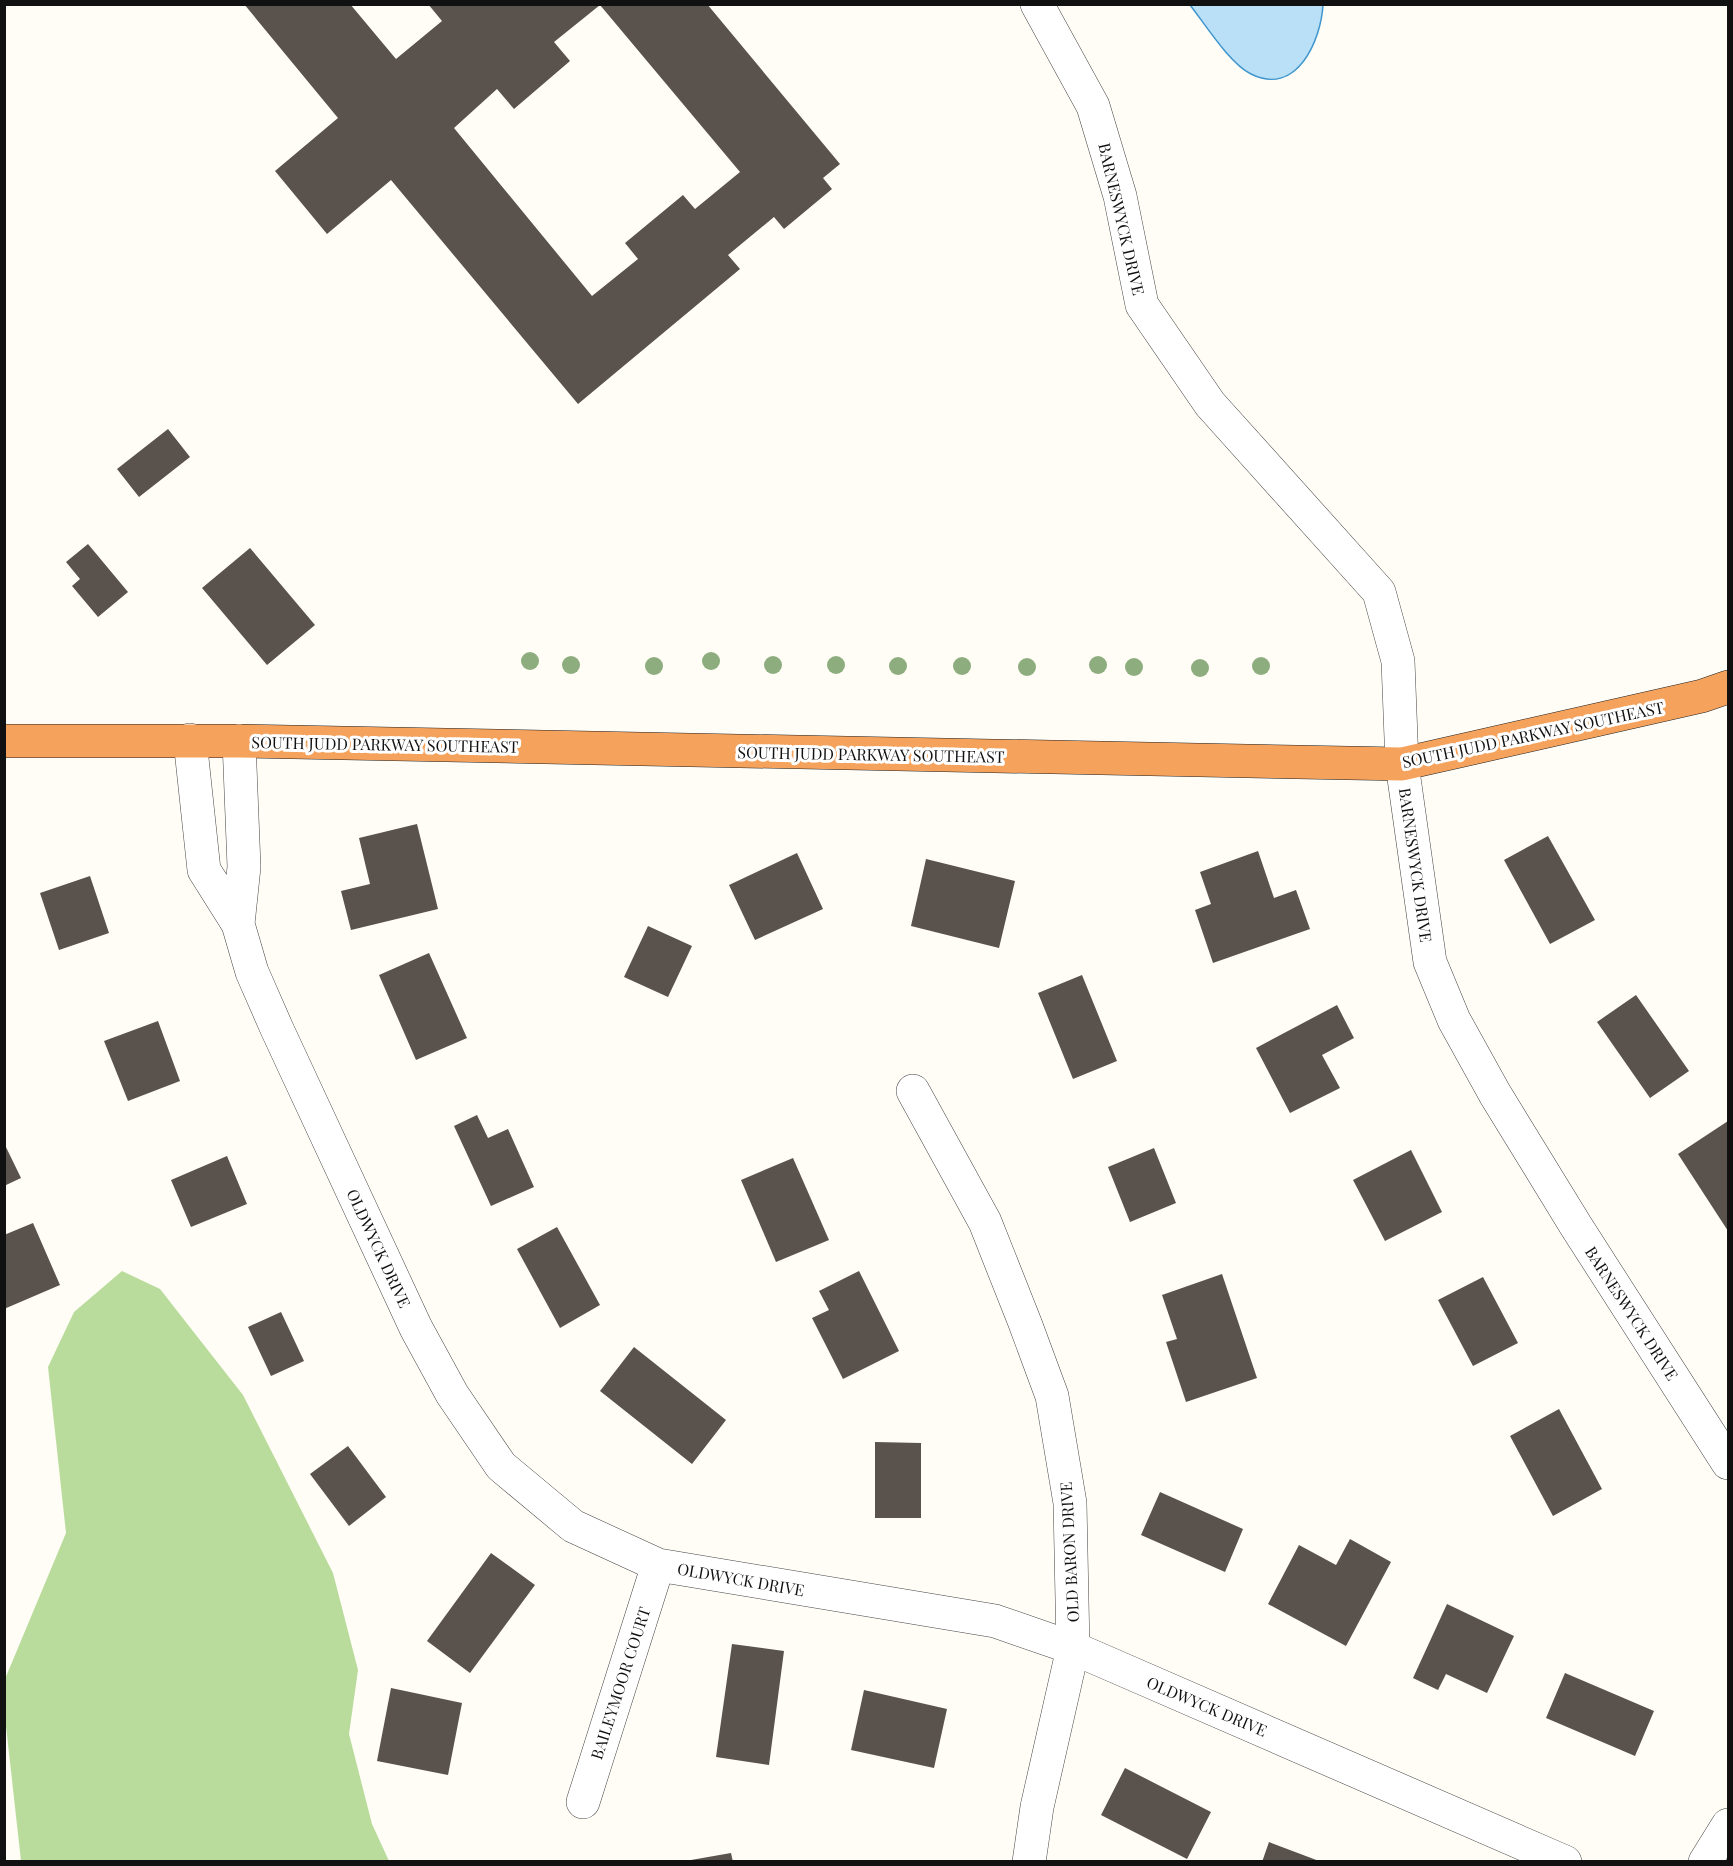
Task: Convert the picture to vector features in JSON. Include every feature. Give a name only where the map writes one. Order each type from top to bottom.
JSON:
[{"type":"highway","name":"SOUTH JUDD PARKWAY SOUTHEAST","points":[[4,741],[190,740],[1402,764],[1702,696],[1728,687]]},
{"type":"street","name":"BARNESWYCK DRIVE","points":[[1037,4],[1093,106],[1120,196],[1142,305],[1210,404],[1379,592],[1398,661],[1402,764],[1430,962],[1454,1020],[1495,1094],[1576,1226],[1728,1463]]},
{"type":"street","name":"OLDWYCK DRIVE","points":[[190,740],[204,870],[238,924],[252,972],[277,1029],[416,1328],[453,1394],[501,1466],[573,1526],[658,1564],[995,1621],[1073,1648],[1565,1862]]},
{"type":"street","name":"OLDWYCK DRIVE","points":[[238,924],[244,867],[239,741]]},
{"type":"street","name":"OLD BARON DRIVE","points":[[913,1091],[985,1222],[1052,1396],[1070,1503],[1073,1648],[1037,1807],[1029,1862]]},
{"type":"street","name":"BAILEYMOOR COURT","points":[[583,1802],[658,1564]]},
{"type":"street","points":[[1705,1862],[1728,1825]]},
{"type":"green space","points":[[122,1271],[160,1289],[243,1395],[333,1573],[358,1670],[349,1734],[372,1824],[389,1861],[21,1861],[5,1717],[5,1679],[66,1533],[48,1367],[74,1312]]},
{"type":"water","points":[[1190,5],[1323,5],[1317,34],[1304,61],[1293,72],[1281,78],[1267,79],[1251,74],[1235,62]]},
{"type":"building","points":[[244,4],[350,4],[396,59],[442,21],[428,4],[707,4],[840,164],[823,178],[832,189],[784,229],[774,217],[728,255],[740,269],[578,404],[391,180],[327,234],[275,171],[338,118]],"holes":[[[600,5],[740,172],[695,209],[683,195],[625,243],[638,259],[592,296],[454,128],[497,89],[514,109],[570,61],[554,42]]]},
{"type":"building","points":[[168,429],[190,457],[139,497],[117,469]]},
{"type":"building","points":[[88,544],[128,592],[98,617],[72,586],[80,579],[66,562]]},
{"type":"building","points":[[250,548],[315,625],[267,665],[202,588]]},
{"type":"building","points":[[417,824],[438,909],[351,930],[341,891],[370,884],[359,838]]},
{"type":"building","points":[[1548,836],[1595,920],[1550,944],[1504,860]]},
{"type":"building","points":[[1258,851],[1274,898],[1296,890],[1310,929],[1213,963],[1195,910],[1211,904],[1200,872]]},
{"type":"building","points":[[797,853],[823,909],[755,940],[729,885]]},
{"type":"building","points":[[926,859],[1015,881],[999,948],[911,926]]},
{"type":"building","points":[[90,876],[109,933],[59,950],[40,893]]},
{"type":"building","points":[[648,926],[692,946],[668,997],[624,977]]},
{"type":"building","points":[[429,953],[467,1038],[416,1060],[379,975]]},
{"type":"building","points":[[1082,975],[1117,1061],[1073,1079],[1038,993]]},
{"type":"building","points":[[1636,995],[1689,1071],[1650,1098],[1597,1022]]},
{"type":"building","points":[[1337,1005],[1354,1038],[1322,1055],[1340,1088],[1290,1113],[1256,1048]]},
{"type":"building","points":[[158,1021],[180,1081],[128,1101],[104,1041]]},
{"type":"building","points":[[477,1115],[488,1138],[508,1129],[534,1187],[491,1206],[454,1126]]},
{"type":"building","points":[[1728,1121],[1728,1231],[1678,1154]]},
{"type":"building","points":[[4,1143],[21,1178],[4,1186]]},
{"type":"building","points":[[1154,1148],[1176,1203],[1130,1222],[1108,1167]]},
{"type":"building","points":[[1411,1150],[1442,1212],[1385,1241],[1353,1180]]},
{"type":"building","points":[[227,1156],[247,1204],[191,1227],[171,1180]]},
{"type":"building","points":[[793,1158],[829,1240],[776,1262],[741,1180]]},
{"type":"building","points":[[33,1223],[60,1285],[4,1309],[4,1235]]},
{"type":"building","points":[[557,1227],[600,1305],[560,1328],[517,1249]]},
{"type":"building","points":[[859,1271],[899,1351],[843,1379],[812,1318],[829,1310],[819,1291]]},
{"type":"building","points":[[1222,1274],[1257,1378],[1186,1402],[1166,1342],[1177,1339],[1162,1295]]},
{"type":"building","points":[[1483,1277],[1518,1343],[1473,1366],[1438,1300]]},
{"type":"building","points":[[281,1312],[304,1361],[271,1376],[248,1327]]},
{"type":"building","points":[[634,1347],[726,1420],[692,1464],[600,1391]]},
{"type":"building","points":[[1559,1409],[1602,1489],[1553,1516],[1510,1436]]},
{"type":"building","points":[[875,1442],[921,1443],[921,1518],[875,1518]]},
{"type":"building","points":[[348,1446],[386,1497],[349,1526],[310,1474]]},
{"type":"building","points":[[1160,1492],[1243,1529],[1225,1572],[1141,1535]]},
{"type":"building","points":[[1350,1539],[1391,1562],[1346,1646],[1268,1604],[1299,1545],[1336,1565]]},
{"type":"building","points":[[491,1553],[535,1585],[470,1673],[427,1641]]},
{"type":"building","points":[[1447,1604],[1514,1636],[1487,1693],[1446,1674],[1438,1690],[1413,1678]]},
{"type":"building","points":[[732,1644],[784,1651],[769,1765],[716,1757]]},
{"type":"building","points":[[1565,1673],[1654,1711],[1635,1756],[1546,1718]]},
{"type":"building","points":[[391,1688],[462,1703],[448,1775],[377,1761]]},
{"type":"building","points":[[864,1690],[947,1709],[934,1768],[851,1750]]},
{"type":"building","points":[[1125,1768],[1211,1812],[1187,1859],[1101,1815]]},
{"type":"building","points":[[1269,1842],[1319,1861],[1319,1862],[1262,1862]]},
{"type":"building","points":[[731,1853],[733,1862],[691,1862],[691,1860]]}]
